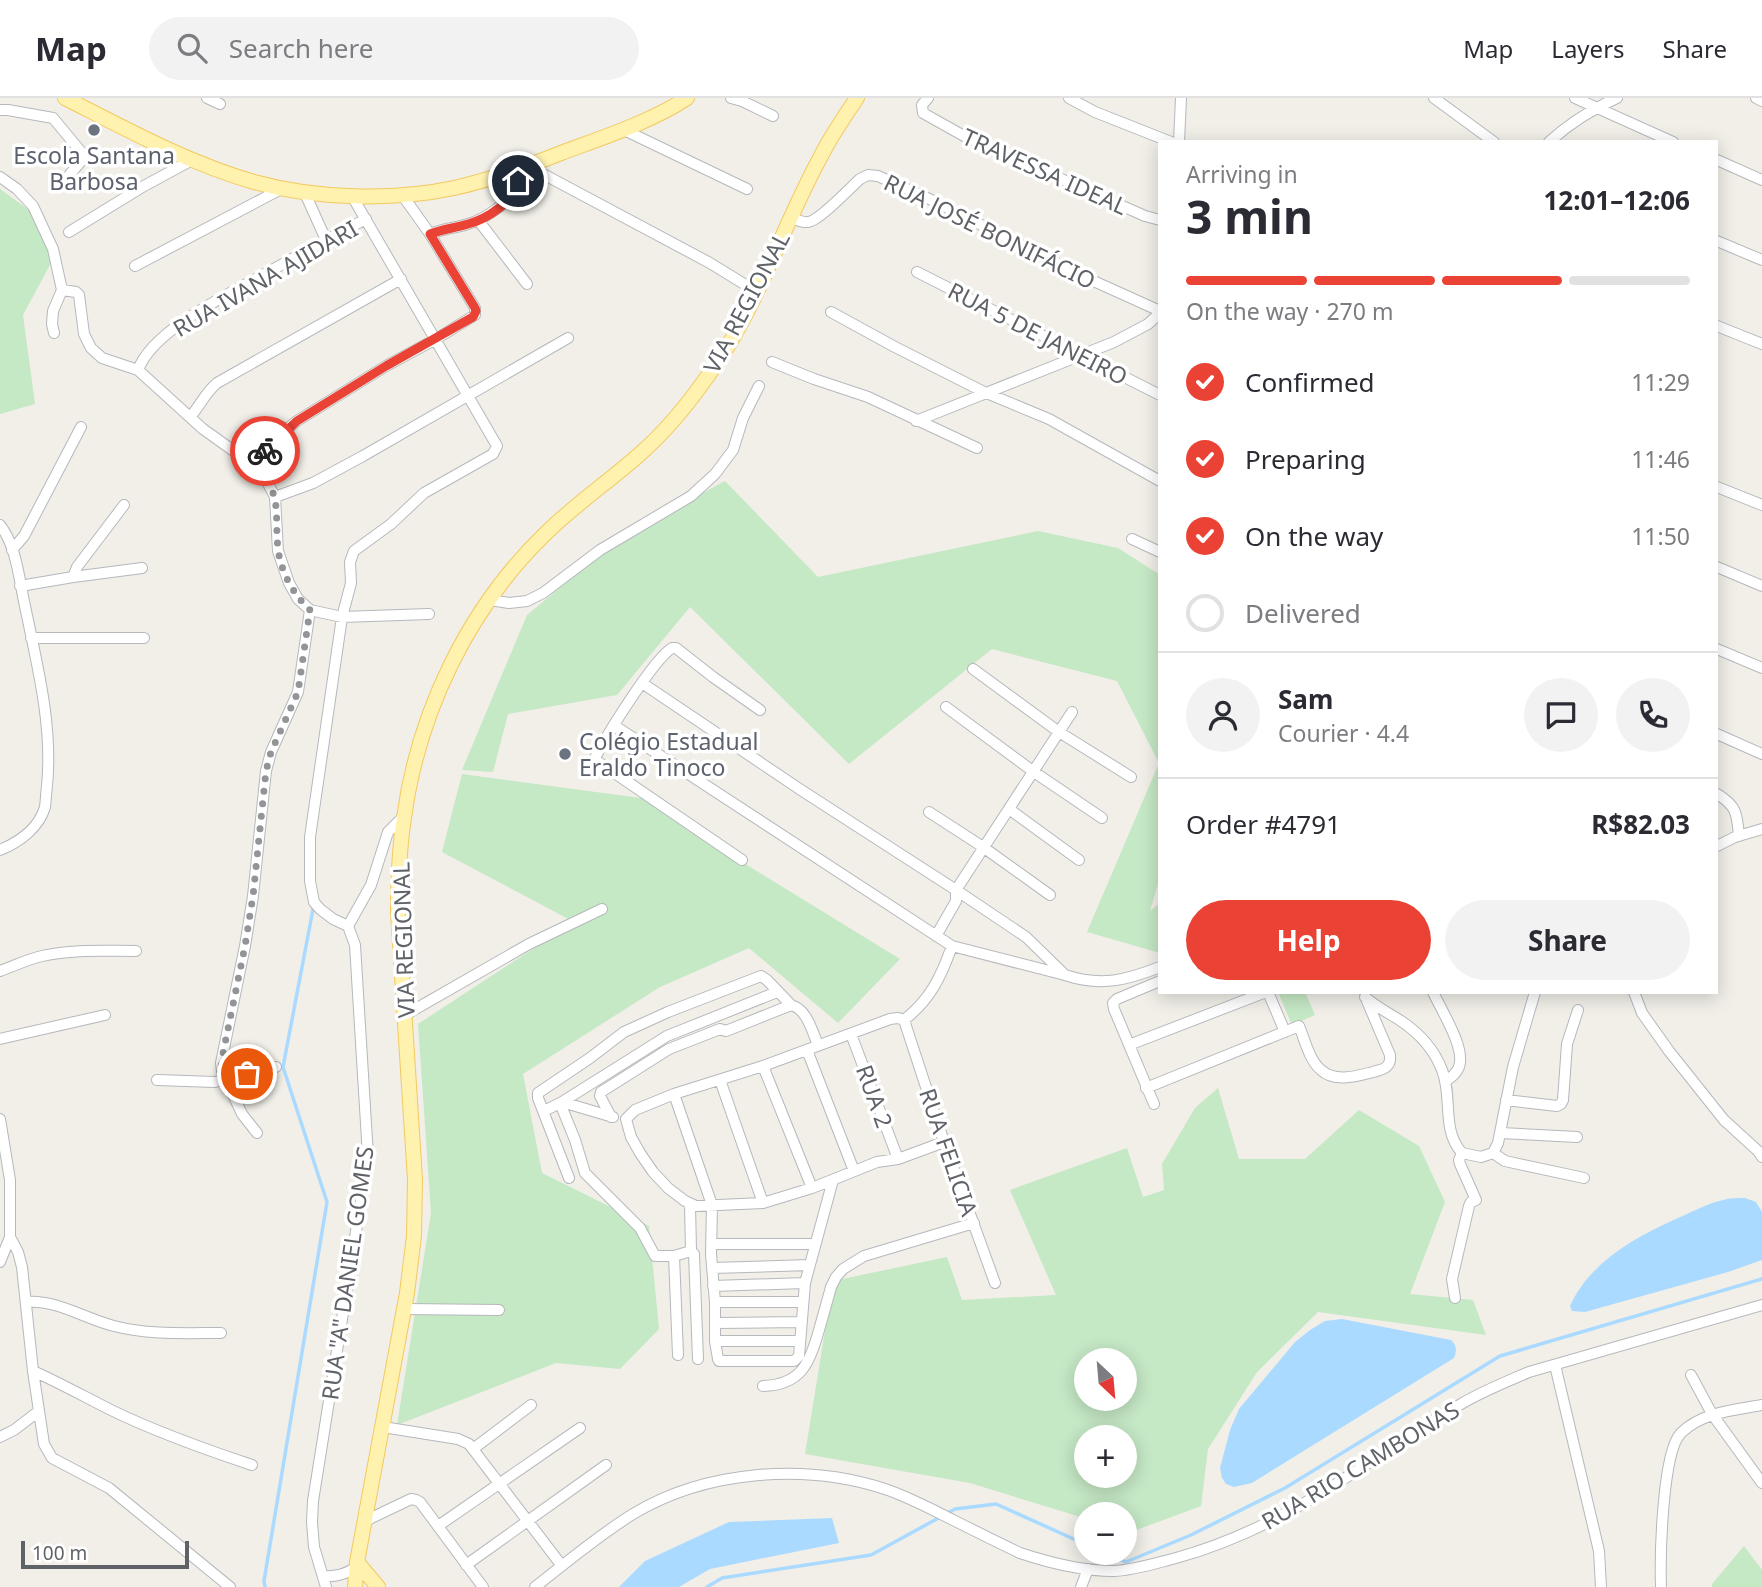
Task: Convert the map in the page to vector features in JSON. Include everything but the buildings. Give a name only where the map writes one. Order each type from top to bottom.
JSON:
[{"type":"main road","points":[[65,98],[192,160],[234,176],[283,188],[352,196],[403,195],[457,187],[522,168],[622,130],[687,98]]},
{"type":"main road","name":"VIA REGIONAL","points":[[355,1587],[412,1255],[414,1156],[398,913],[404,817],[425,727],[453,661],[505,578],[546,533],[643,451],[682,410],[710,374],[757,292],[821,156],[857,98]]},
{"type":"main road","points":[[357,1564],[378,1587]]},
{"type":"street","points":[[207,98],[220,104]]},
{"type":"street","points":[[731,98],[773,116]]},
{"type":"street","name":"TRAVESSA IDEAL","points":[[928,98],[922,108],[923,113],[932,118],[976,141],[1158,219]]},
{"type":"street","points":[[1069,98],[1095,112],[1166,140]]},
{"type":"street","points":[[1179,140],[1181,98]]},
{"type":"street","points":[[1434,98],[1491,140]]},
{"type":"street","points":[[1576,98],[1668,140]]},
{"type":"street","points":[[1551,140],[1595,108],[1617,98]]},
{"type":"street","points":[[1756,98],[1762,100]]},
{"type":"street","points":[[0,110],[53,118],[82,153],[83,159],[70,174]]},
{"type":"street","points":[[622,130],[747,189]]},
{"type":"street","points":[[69,232],[192,160]]},
{"type":"street","points":[[1718,160],[1762,180]]},
{"type":"street","points":[[430,234],[448,227],[468,225],[500,206],[517,188],[522,168],[710,263],[757,292]]},
{"type":"street","name":"RUA JOSÉ BONIFÁCIO","points":[[791,218],[810,222],[860,178],[878,176],[1158,311]]},
{"type":"street","points":[[0,177],[17,189],[33,206],[53,249],[62,290],[53,311],[54,333]]},
{"type":"street","points":[[135,266],[283,188]]},
{"type":"street","points":[[304,191],[326,240]]},
{"type":"street","points":[[252,464],[297,421],[473,317],[475,308],[403,195]]},
{"type":"street","points":[[352,196],[497,446],[493,454],[424,493],[391,524],[354,551],[349,562],[351,583],[342,617],[310,837],[310,881],[314,902],[326,915],[348,926],[371,886],[388,832],[404,817]]},
{"type":"street","name":"RUA IVANA AJIDARI","points":[[138,370],[142,360],[161,340],[193,315],[366,219]]},
{"type":"street","points":[[478,220],[527,284]]},
{"type":"street","points":[[1718,241],[1762,260]]},
{"type":"street","name":"RUA 5 DE JANEIRO","points":[[916,272],[1158,394]]},
{"type":"street","points":[[190,417],[217,383],[401,279]]},
{"type":"street","points":[[62,290],[78,293],[84,334],[91,348],[102,358],[138,370],[203,429],[263,474],[275,497],[278,551],[289,583],[298,599],[310,610],[342,617],[429,614]]},
{"type":"street","points":[[831,312],[984,392],[1049,419],[1158,480]]},
{"type":"street","points":[[916,421],[1131,334],[1158,314]]},
{"type":"street","points":[[1718,326],[1762,344]]},
{"type":"street","points":[[275,497],[313,483],[363,456],[568,338]]},
{"type":"street","points":[[772,362],[867,397],[977,448]]},
{"type":"street","points":[[490,600],[509,603],[527,601],[543,593],[600,551],[691,496],[716,474],[733,450],[743,418],[759,386]]},
{"type":"street","points":[[12,550],[24,536],[81,427]]},
{"type":"street","points":[[1718,487],[1762,505]]},
{"type":"street","points":[[73,577],[77,567],[124,505]]},
{"type":"street","points":[[0,525],[12,550],[44,698],[49,760],[45,807],[40,820],[21,839],[0,850]]},
{"type":"street","points":[[1132,539],[1158,551]]},
{"type":"street","points":[[1718,567],[1762,586]]},
{"type":"street","points":[[20,586],[142,568]]},
{"type":"street","points":[[257,1133],[242,1114],[221,1063],[253,896],[266,771],[271,752],[298,692],[310,610]]},
{"type":"street","points":[[31,638],[144,638]]},
{"type":"street","points":[[742,860],[597,761],[596,757],[642,683],[668,650],[676,648],[760,710]]},
{"type":"street","points":[[1718,649],[1762,668]]},
{"type":"street","points":[[973,669],[1059,732],[1131,777]]},
{"type":"street","points":[[642,683],[1026,937],[1065,975]]},
{"type":"street","points":[[946,707],[1102,818]]},
{"type":"street","points":[[936,936],[956,901],[956,890],[1072,712]]},
{"type":"street","points":[[615,726],[952,946],[1096,982],[1112,982],[1158,968]]},
{"type":"street","points":[[1718,734],[1762,754]]},
{"type":"street","points":[[1718,795],[1731,804],[1738,819],[1739,836]]},
{"type":"street","points":[[1009,809],[1079,860]]},
{"type":"street","points":[[929,812],[1051,895]]},
{"type":"street","points":[[1718,846],[1762,829]]},
{"type":"street","points":[[405,1015],[529,944],[602,909]]},
{"type":"street","name":"RUA \"A\" DANIEL GOMES","points":[[348,926],[355,945],[368,1156],[313,1501],[312,1522],[314,1547],[324,1581],[357,1564]]},
{"type":"street","points":[[626,1119],[635,1110],[674,1094],[763,1066],[890,1019],[904,1020],[929,995],[952,946]]},
{"type":"street","points":[[0,971],[41,956],[87,951],[136,951]]},
{"type":"street","points":[[569,1178],[538,1097],[540,1091],[624,1032],[668,1012],[764,977],[791,1005],[805,1015],[818,1045]]},
{"type":"street","points":[[1154,1104],[1113,1003],[1158,982]]},
{"type":"street","points":[[544,1111],[667,1036],[778,992]]},
{"type":"street","points":[[1129,1045],[1262,994]]},
{"type":"street","points":[[1268,994],[1285,1032]]},
{"type":"street","points":[[1146,1088],[1299,1026],[1322,1072],[1348,1078],[1382,1070],[1390,1062],[1390,1055],[1364,994]]},
{"type":"street","points":[[1364,994],[1374,1005],[1409,1027],[1434,1053],[1446,1081],[1450,1128],[1455,1143],[1462,1153],[1475,1157],[1490,1154],[1496,1149],[1513,1067],[1534,994]]},
{"type":"street","points":[[1434,994],[1460,1050],[1458,1069],[1446,1081]]},
{"type":"street","points":[[1635,994],[1642,1013],[1724,1120],[1761,1151]]},
{"type":"street","points":[[611,1117],[600,1096],[601,1092],[669,1049],[713,1031],[738,1027],[791,1005]]},
{"type":"street","points":[[1506,1100],[1561,1104],[1567,1044],[1578,1010]]},
{"type":"street","points":[[0,1039],[105,1015]]},
{"type":"street","name":"RUA FELICIA","points":[[904,1020],[995,1283]]},
{"type":"street","name":"RUA 2","points":[[851,1034],[898,1158]]},
{"type":"street","points":[[807,1049],[854,1171]]},
{"type":"street","points":[[763,1066],[812,1188]]},
{"type":"street","points":[[157,1080],[215,1082],[276,1067]]},
{"type":"street","points":[[720,1080],[763,1203]]},
{"type":"street","points":[[674,1094],[712,1205],[715,1341],[718,1359],[722,1362],[793,1361],[799,1356],[805,1283],[833,1180]]},
{"type":"street","points":[[561,1102],[626,1119]]},
{"type":"street","points":[[561,1102],[586,1175],[640,1228],[655,1256],[674,1256],[691,1251]]},
{"type":"street","points":[[0,1119],[10,1180],[10,1237],[0,1262]]},
{"type":"street","points":[[626,1119],[631,1137],[653,1172],[690,1205],[763,1203],[812,1188],[883,1160],[898,1158],[944,1142]]},
{"type":"street","points":[[1501,1132],[1577,1137]]},
{"type":"street","points":[[1455,1298],[1453,1274],[1469,1206],[1476,1200],[1460,1164],[1462,1153]]},
{"type":"street","points":[[1490,1154],[1505,1161],[1584,1178]]},
{"type":"street","points":[[690,1205],[698,1359]]},
{"type":"street","points":[[762,1386],[787,1382],[806,1366],[813,1352],[831,1287],[843,1269],[864,1256],[974,1223]]},
{"type":"street","points":[[10,1237],[22,1267],[44,1444],[52,1458],[108,1488],[230,1587]]},
{"type":"street","points":[[711,1244],[816,1244]]},
{"type":"street","points":[[674,1256],[678,1355]]},
{"type":"street","points":[[712,1268],[810,1265]]},
{"type":"street","points":[[713,1286],[805,1283]]},
{"type":"street","points":[[26,1302],[51,1305],[112,1326],[133,1330],[221,1333]]},
{"type":"street","points":[[715,1302],[803,1302]]},
{"type":"street","name":"RUA RIO CAMBONAS","points":[[535,1587],[612,1528],[656,1502],[678,1493],[733,1479],[784,1474],[836,1478],[888,1490],[1020,1553],[1053,1563],[1114,1571],[1138,1568],[1198,1552],[1251,1531],[1329,1488],[1458,1405],[1529,1372],[1762,1306]]},
{"type":"street","points":[[404,1309],[499,1310]]},
{"type":"street","points":[[715,1323],[801,1322]]},
{"type":"street","points":[[715,1341],[799,1341]]},
{"type":"street","points":[[1555,1365],[1599,1551],[1601,1587]]},
{"type":"street","points":[[33,1371],[112,1410],[202,1449],[252,1465]]},
{"type":"street","points":[[1691,1375],[1712,1414],[1762,1483]]},
{"type":"street","points":[[471,1446],[531,1405]]},
{"type":"street","points":[[1661,1587],[1661,1531],[1671,1455],[1677,1439],[1681,1433],[1712,1414],[1762,1405]]},
{"type":"street","points":[[0,1437],[39,1411]]},
{"type":"street","points":[[383,1427],[458,1439],[471,1446],[562,1566]]},
{"type":"street","points":[[438,1527],[580,1428]]},
{"type":"street","points":[[466,1565],[606,1465]]},
{"type":"street","points":[[365,1521],[411,1499],[420,1502],[483,1587]]},
{"type":"street","points":[[1081,1587],[1088,1569]]},
{"type":"green space","points":[[0,189],[44,221],[57,252],[23,315],[35,404],[0,414]]},
{"type":"green space","points":[[725,481],[818,577],[1038,531],[1118,548],[1158,574],[1158,761],[1117,681],[992,649],[849,764],[690,607],[617,695],[508,714],[493,772],[462,770],[527,615],[624,535]]},
{"type":"green space","points":[[1158,765],[1158,884],[1150,911],[1158,905],[1158,952],[1087,932]]},
{"type":"green space","points":[[462,774],[648,799],[742,862],[900,959],[838,1023],[749,948],[660,987],[523,1074],[542,1173],[649,1226],[659,1329],[620,1369],[556,1363],[397,1425],[431,1213],[418,1024],[574,922],[442,852]]},
{"type":"green space","points":[[1279,994],[1306,994],[1315,1015],[1292,1025]]},
{"type":"green space","points":[[1218,1088],[1239,1159],[1305,1159],[1359,1110],[1419,1146],[1445,1202],[1410,1294],[1473,1300],[1486,1335],[1318,1312],[1257,1372],[1208,1449],[1201,1506],[1137,1530],[1137,1502],[1074,1502],[1074,1515],[970,1483],[805,1454],[833,1281],[947,1257],[962,1300],[1056,1295],[1010,1190],[1127,1148],[1143,1197],[1164,1190],[1162,1164],[1195,1108]]},
{"type":"green space","points":[[1744,1546],[1762,1570],[1762,1587],[1712,1587],[1712,1584]]},
{"type":"water","points":[[1745,1198],[1756,1202],[1762,1212],[1762,1260],[1585,1312],[1572,1311],[1570,1306],[1589,1276],[1630,1243],[1706,1205],[1726,1199]]},
{"type":"water","points":[[1342,1319],[1451,1340],[1456,1350],[1454,1358],[1252,1483],[1234,1487],[1226,1484],[1220,1468],[1230,1430],[1239,1409],[1295,1342],[1325,1321]]},
{"type":"water","points":[[832,1518],[839,1543],[710,1569],[679,1587],[619,1587],[645,1561],[729,1522]]},
{"type":"waterway","points":[[265,1587],[327,1202],[283,1067],[314,904]]},
{"type":"waterway","points":[[1137,1557],[1191,1535],[1285,1488],[1500,1356],[1762,1279]]},
{"type":"waterway","points":[[707,1587],[722,1578],[871,1555],[955,1509],[996,1504],[1074,1539]]},
{"type":"way so far","points":[[247,1074],[226,1080],[221,1063],[253,896],[266,771],[271,752],[298,692],[310,610],[298,599],[289,583],[278,551],[275,497],[263,474],[252,464],[265,451]]},
{"type":"place","name":"Escola Santana Barbosa","points":[[94,130]]},
{"type":"place","name":"Colégio Estadual Eraldo Tinoco","points":[[565,754]]},
{"type":"route","points":[[265,451],[297,421],[475,315],[475,308],[430,234],[448,227],[468,225],[486,216],[512,195],[518,181]]}]
